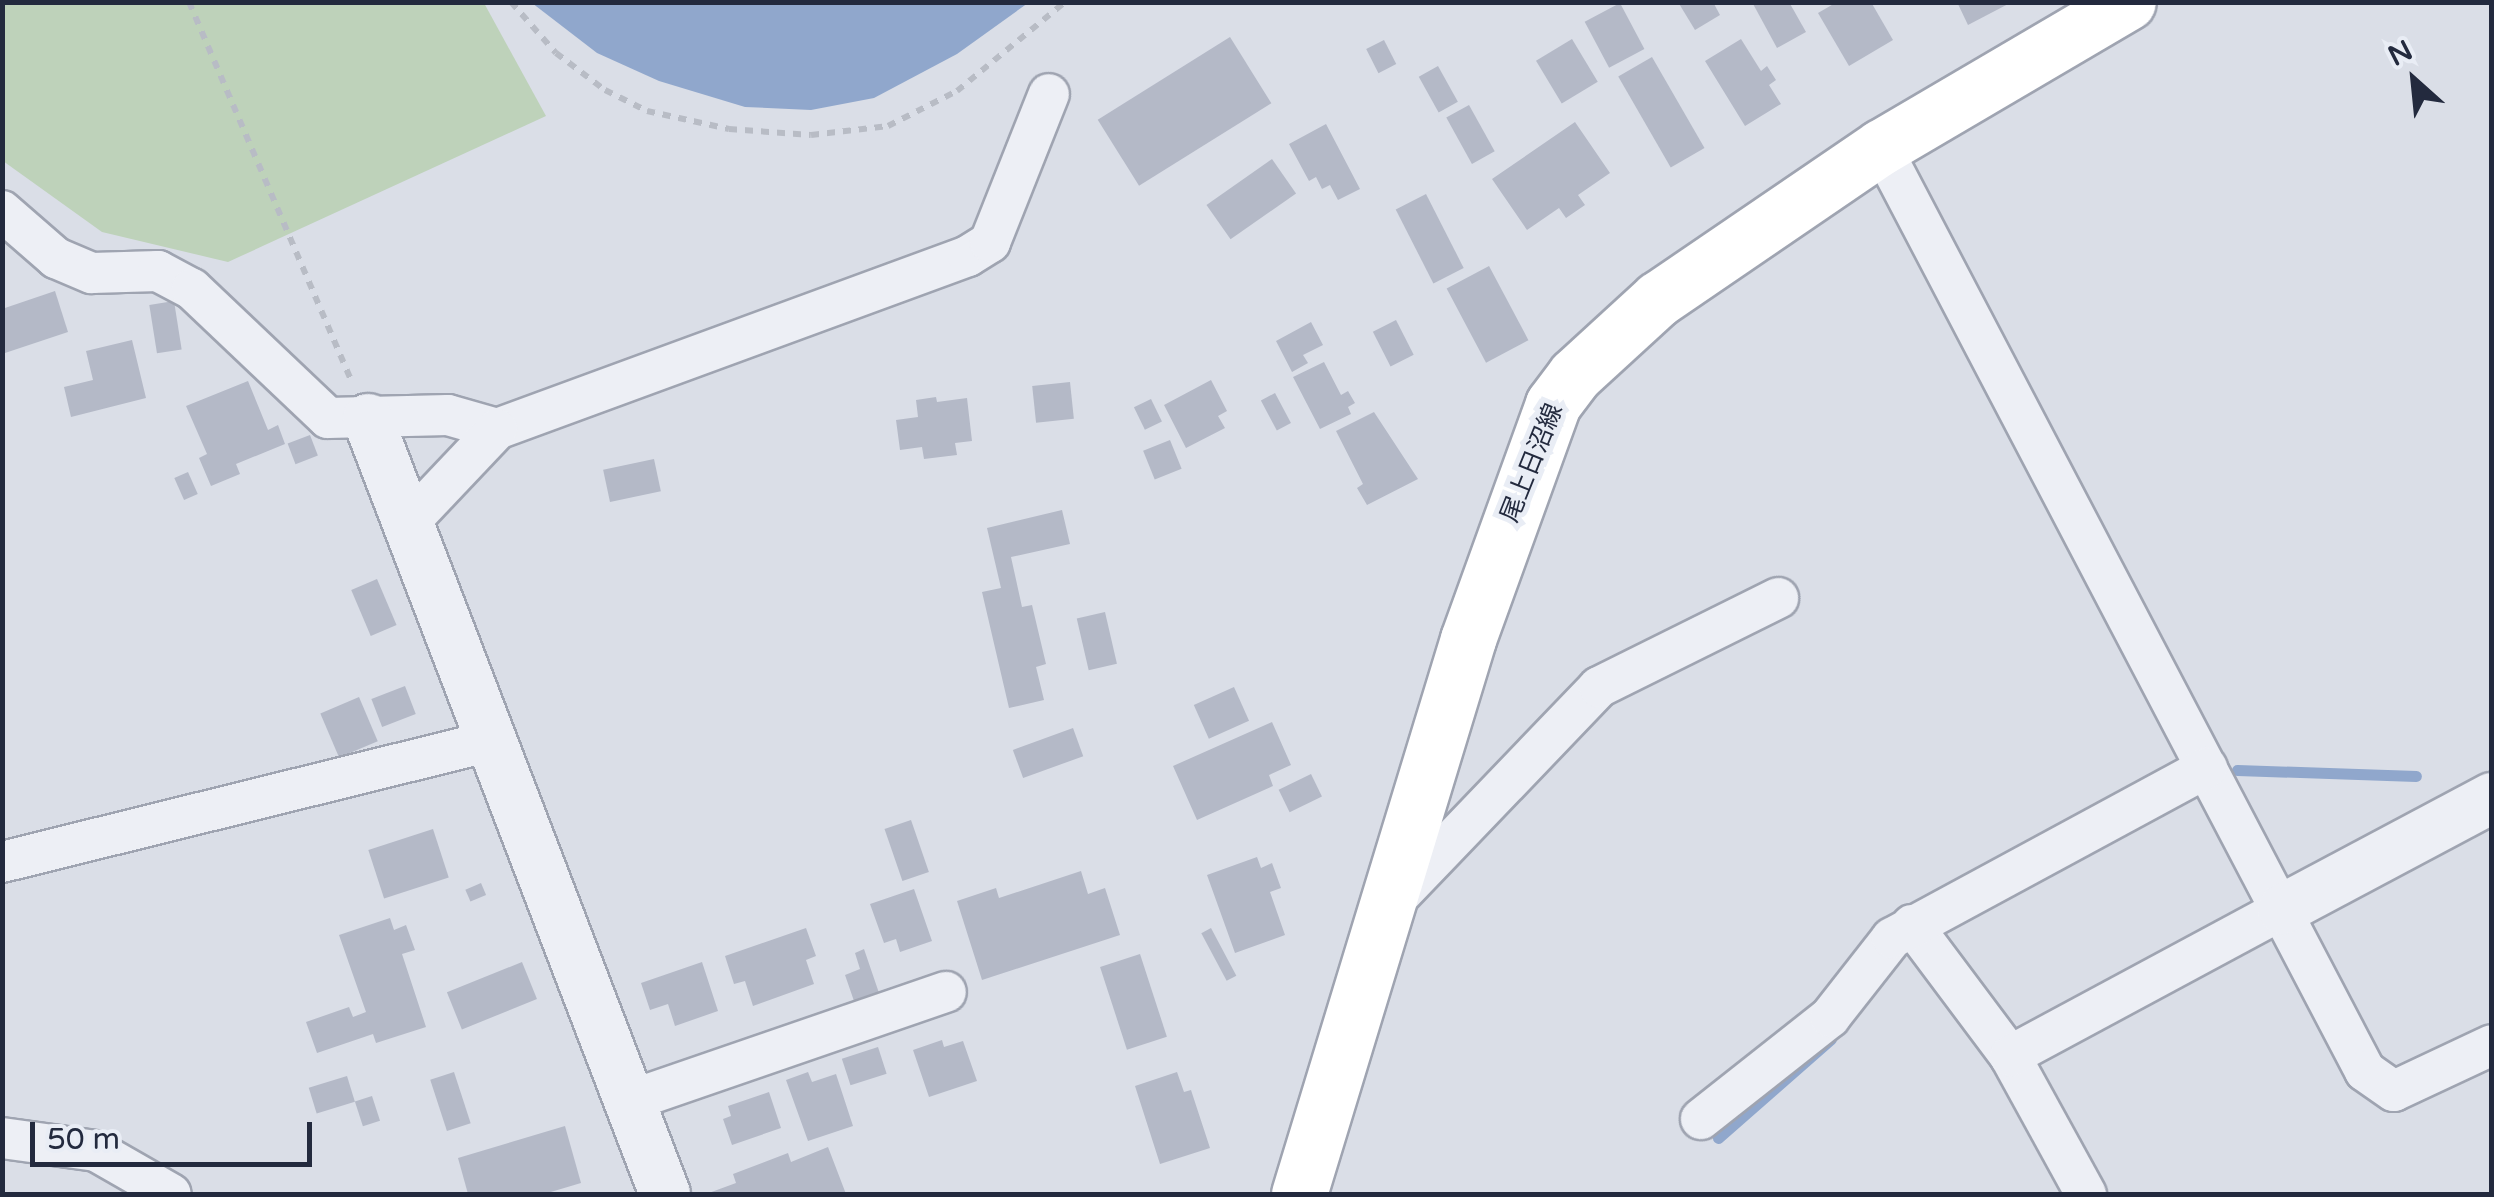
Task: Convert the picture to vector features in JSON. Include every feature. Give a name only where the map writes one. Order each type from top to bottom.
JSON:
[{"type":"main road","name":"尾上日沼線","points":[[1298,1194],[1468,639],[1552,404],[1574,374],[1658,298],[1880,147],[2128,2]]},
{"type":"street","points":[[411,520],[498,430],[968,256],[990,242],[1049,94]]},
{"type":"street","points":[[1880,147],[2365,1071],[2394,1091],[2492,1046]]},
{"type":"street","points":[[2,211],[56,258],[74,266],[92,273],[158,271],[192,289],[328,418],[448,415],[498,430]]},
{"type":"street","points":[[368,420],[411,520],[665,1194]]},
{"type":"street","points":[[1387,908],[1599,686],[1778,598]]},
{"type":"street","points":[[2,862],[495,740]]},
{"type":"street","points":[[1701,1118],[1830,1017],[1874,956],[1912,925],[2208,768]]},
{"type":"street","points":[[2010,1056],[2492,798]]},
{"type":"street","points":[[1912,925],[2010,1056],[2086,1194]]},
{"type":"street","points":[[629,1101],[946,992]]},
{"type":"street","points":[[2,1138],[96,1151],[171,1194]]},
{"type":"path","points":[[188,2],[368,420]]},
{"type":"path","points":[[510,2],[556,53],[605,90],[647,110],[729,129],[811,134],[888,126],[957,91],[1064,2]]},
{"type":"green space","points":[[3,2],[484,3],[546,116],[228,262],[102,232],[3,161]]},
{"type":"water","points":[[532,3],[1028,3],[957,54],[874,98],[811,110],[745,107],[659,81],[597,53]]},
{"type":"building","points":[[1678,2],[1713,2],[1720,15],[1695,30]]},
{"type":"building","points":[[1752,2],[1789,2],[1806,32],[1777,48]]},
{"type":"building","points":[[1837,2],[1871,2],[1893,40],[1849,66],[1818,13]]},
{"type":"building","points":[[1957,2],[2012,2],[1968,25]]},
{"type":"building","points":[[1620,3],[1644,49],[1609,68],[1585,22]]},
{"type":"building","points":[[1230,37],[1271,103],[1139,186],[1098,120]]},
{"type":"building","points":[[1572,39],[1598,82],[1562,103],[1536,61]]},
{"type":"building","points":[[1741,39],[1761,71],[1767,66],[1776,80],[1769,85],[1781,104],[1745,126],[1705,61]]},
{"type":"building","points":[[1384,40],[1396,64],[1378,73],[1366,49]]},
{"type":"building","points":[[1652,57],[1704,148],[1671,167],[1618,76]]},
{"type":"building","points":[[1438,66],[1458,102],[1439,113],[1419,77]]},
{"type":"building","points":[[1469,105],[1495,151],[1472,164],[1446,118]]},
{"type":"building","points":[[1575,122],[1610,173],[1578,195],[1585,205],[1566,218],[1559,208],[1527,230],[1492,179]]},
{"type":"building","points":[[1326,124],[1360,189],[1338,200],[1330,185],[1322,189],[1316,177],[1309,181],[1289,144]]},
{"type":"building","points":[[1272,159],[1296,193],[1231,239],[1206,205]]},
{"type":"building","points":[[1426,194],[1464,268],[1433,283],[1396,209]]},
{"type":"building","points":[[1489,266],[1528,340],[1486,363],[1447,289]]},
{"type":"building","points":[[55,291],[68,332],[2,354],[2,309]]},
{"type":"building","points":[[174,301],[182,349],[157,353],[149,305]]},
{"type":"building","points":[[1396,320],[1414,355],[1391,367],[1373,332]]},
{"type":"building","points":[[1311,322],[1323,345],[1303,355],[1308,363],[1292,372],[1276,341]]},
{"type":"building","points":[[132,340],[146,398],[71,417],[64,387],[93,380],[86,351]]},
{"type":"building","points":[[1324,362],[1341,395],[1348,391],[1355,403],[1348,407],[1351,414],[1320,429],[1293,377]]},
{"type":"building","points":[[1211,380],[1227,411],[1218,416],[1225,428],[1186,448],[1164,405]]},
{"type":"building","points":[[248,381],[268,430],[278,425],[285,444],[236,464],[240,474],[211,486],[199,458],[207,454],[186,406]]},
{"type":"building","points":[[1070,382],[1074,419],[1036,423],[1032,386]]},
{"type":"building","points":[[1275,393],[1291,423],[1277,431],[1261,401]]},
{"type":"building","points":[[936,397],[937,402],[967,398],[972,441],[955,443],[957,455],[924,459],[922,447],[900,450],[896,420],[918,417],[916,400]]},
{"type":"building","points":[[1151,399],[1162,421],[1145,430],[1134,407]]},
{"type":"building","points":[[1374,412],[1418,479],[1367,505],[1357,488],[1363,484],[1336,431]]},
{"type":"building","points":[[310,435],[318,456],[295,464],[288,444]]},
{"type":"building","points":[[1170,440],[1182,469],[1155,480],[1143,451]]},
{"type":"building","points":[[654,459],[661,491],[610,502],[603,470]]},
{"type":"building","points":[[188,472],[198,494],[184,500],[174,478]]},
{"type":"building","points":[[1062,510],[1070,544],[1011,557],[1022,607],[1032,605],[1046,664],[1036,667],[1044,700],[1009,708],[982,592],[1001,588],[987,528]]},
{"type":"building","points":[[377,579],[397,625],[371,636],[351,590]]},
{"type":"building","points":[[1105,612],[1117,664],[1089,670],[1077,619]]},
{"type":"building","points":[[405,686],[416,714],[382,727],[371,699]]},
{"type":"building","points":[[1234,687],[1249,721],[1209,739],[1194,705]]},
{"type":"building","points":[[359,697],[378,741],[339,758],[320,713]]},
{"type":"building","points":[[1272,722],[1291,765],[1269,775],[1273,786],[1197,820],[1173,766]]},
{"type":"building","points":[[1073,728],[1083,756],[1023,778],[1013,750]]},
{"type":"building","points":[[1311,774],[1322,796],[1290,812],[1279,790]]},
{"type":"building","points":[[911,820],[929,872],[902,881],[885,829]]},
{"type":"building","points":[[433,829],[449,878],[384,899],[368,850]]},
{"type":"building","points":[[1257,857],[1261,868],[1272,863],[1281,888],[1270,892],[1285,935],[1235,953],[1207,875]]},
{"type":"building","points":[[1081,871],[1088,894],[1105,888],[1120,935],[982,980],[957,901],[996,888],[999,898]]},
{"type":"building","points":[[481,883],[486,895],[470,902],[465,890]]},
{"type":"building","points":[[914,889],[932,941],[900,952],[896,939],[884,943],[870,904]]},
{"type":"building","points":[[390,918],[394,930],[406,925],[415,950],[402,954],[426,1027],[376,1043],[373,1034],[317,1053],[306,1022],[349,1007],[353,1017],[366,1012],[339,935]]},
{"type":"building","points":[[806,928],[816,956],[806,960],[814,984],[753,1006],[745,981],[734,984],[725,956]]},
{"type":"building","points":[[1211,928],[1236,976],[1227,981],[1201,933]]},
{"type":"building","points":[[864,949],[879,993],[854,1001],[845,975],[860,969],[855,953]]},
{"type":"building","points":[[1140,954],[1167,1037],[1127,1050],[1100,967]]},
{"type":"building","points":[[522,962],[537,999],[462,1029],[447,992]]},
{"type":"building","points":[[702,962],[718,1011],[675,1026],[668,1004],[650,1010],[641,983]]},
{"type":"building","points":[[942,1040],[944,1047],[963,1041],[977,1081],[929,1097],[913,1050]]},
{"type":"building","points":[[878,1047],[887,1074],[851,1085],[842,1059]]},
{"type":"building","points":[[454,1072],[471,1123],[447,1131],[430,1080]]},
{"type":"building","points":[[808,1072],[812,1082],[836,1074],[853,1126],[808,1141],[786,1080]]},
{"type":"building","points":[[1177,1072],[1184,1092],[1191,1090],[1210,1148],[1160,1164],[1135,1086]]},
{"type":"building","points":[[347,1076],[355,1102],[317,1114],[309,1088]]},
{"type":"building","points":[[769,1092],[781,1128],[732,1145],[723,1119],[731,1116],[728,1106]]},
{"type":"building","points":[[372,1096],[380,1121],[363,1126],[355,1102]]},
{"type":"building","points":[[565,1126],[581,1183],[544,1194],[468,1194],[458,1158]]},
{"type":"building","points":[[828,1147],[846,1194],[706,1194],[736,1183],[733,1174],[788,1153],[791,1162]]},
{"type":"waterway","points":[[2237,770],[2416,776]]},
{"type":"waterway","points":[[1718,1138],[1831,1039]]}]
